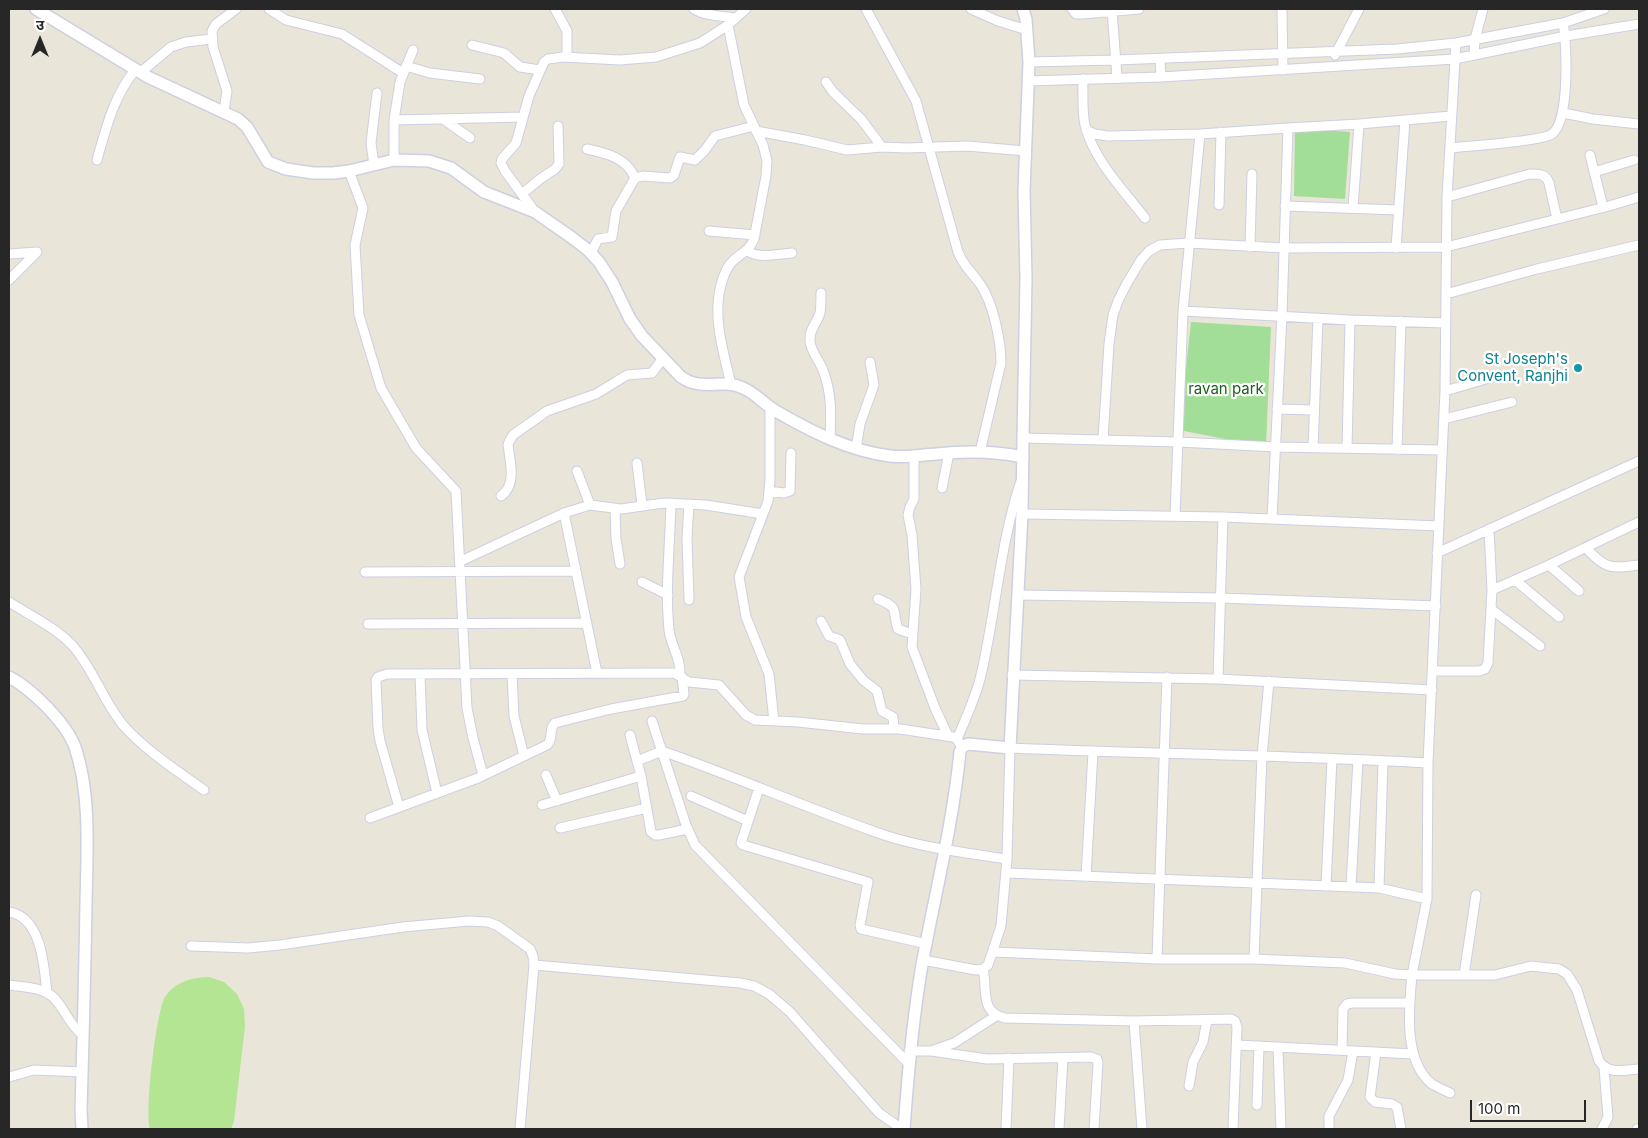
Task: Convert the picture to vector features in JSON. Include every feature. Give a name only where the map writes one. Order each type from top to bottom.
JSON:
[{"type":"street","points":[[36,9],[139,70],[186,95],[238,119],[247,127],[262,155],[268,162],[275,165],[313,173],[349,171],[394,160],[429,161],[451,168],[484,192],[535,212],[572,237],[591,253],[607,273],[630,319],[642,336],[688,382],[704,385],[731,384],[751,392],[770,407],[830,439],[856,449],[888,456],[980,452],[1023,457]]},
{"type":"street","points":[[224,111],[227,91],[211,39],[212,31],[216,24],[236,9]]},
{"type":"street","points":[[269,9],[286,20],[342,34],[405,70],[480,79]]},
{"type":"street","points":[[555,9],[567,31],[567,57]]},
{"type":"street","points":[[694,9],[707,14],[731,17]]},
{"type":"street","points":[[535,212],[501,163],[502,159],[516,143],[540,70],[548,59],[567,57],[620,60],[656,57],[700,43],[731,17],[746,9]]},
{"type":"street","points":[[866,9],[916,101],[958,252],[967,270],[979,282],[992,313],[1001,352],[999,375],[980,452]]},
{"type":"street","points":[[971,9],[998,21],[1027,30]]},
{"type":"street","points":[[1072,9],[1076,14],[1139,9]]},
{"type":"street","points":[[1282,9],[1283,70]]},
{"type":"street","points":[[1333,67],[1336,52],[1359,9]]},
{"type":"street","points":[[1474,55],[1475,39],[1483,9]]},
{"type":"street","points":[[1028,62],[1160,59],[1397,49],[1456,43],[1563,23],[1604,9]]},
{"type":"street","points":[[923,960],[976,970],[983,969],[988,965],[1001,926],[1007,874],[1012,675],[1022,514],[1026,278],[1024,191],[1028,81],[1027,30],[1024,10]]},
{"type":"street","points":[[1112,10],[1117,78]]},
{"type":"street","points":[[731,17],[744,105],[766,152],[767,169],[752,244],[747,251],[730,265],[718,293],[719,334],[731,384]]},
{"type":"street","points":[[1450,148],[1547,136],[1556,130],[1563,113],[1566,80],[1566,36],[1563,23]]},
{"type":"street","points":[[1028,81],[1161,77],[1455,59],[1566,36],[1639,24]]},
{"type":"street","points":[[97,160],[110,116],[120,92],[139,70],[171,47],[186,42],[211,39]]},
{"type":"street","points":[[1450,1093],[1432,1084],[1418,1068],[1413,1054],[1409,1014],[1412,975],[1427,899],[1428,763],[1445,391],[1447,197],[1456,43]]},
{"type":"street","points":[[472,45],[504,53],[520,67],[540,70]]},
{"type":"street","points":[[394,160],[394,120],[400,82],[413,50]]},
{"type":"street","points":[[1234,56],[1234,73]]},
{"type":"street","points":[[1196,57],[1197,75]]},
{"type":"street","points":[[1160,59],[1161,77]]},
{"type":"street","points":[[1083,79],[1084,116],[1090,143],[1103,164],[1145,218]]},
{"type":"street","points":[[826,82],[833,92],[861,119],[882,147]]},
{"type":"street","points":[[374,165],[371,143],[377,93]]},
{"type":"street","points":[[1563,113],[1593,119],[1639,124]]},
{"type":"street","points":[[1086,130],[1108,136],[1200,134],[1451,116]]},
{"type":"street","points":[[394,120],[523,117]]},
{"type":"street","points":[[442,119],[470,138]]},
{"type":"street","points":[[1396,248],[1405,120]]},
{"type":"street","points":[[1352,208],[1359,124]]},
{"type":"street","points":[[522,194],[540,179],[555,170],[559,164],[558,126]]},
{"type":"street","points":[[1272,518],[1282,315],[1288,128]]},
{"type":"street","points":[[591,253],[598,239],[612,237],[617,208],[636,178],[643,176],[670,178],[674,175],[680,157],[694,160],[705,150],[715,136],[755,129],[847,150],[882,147],[974,146],[1026,151]]},
{"type":"street","points":[[1219,205],[1221,132]]},
{"type":"street","points":[[1175,516],[1183,311],[1188,243],[1200,134]]},
{"type":"street","points":[[587,149],[608,154],[618,159],[631,169],[636,178]]},
{"type":"street","points":[[1590,155],[1603,207]]},
{"type":"street","points":[[1594,172],[1634,160]]},
{"type":"street","points":[[349,171],[363,208],[355,245],[359,315],[381,388],[416,448],[456,491],[469,723],[483,775]]},
{"type":"street","points":[[1250,247],[1252,174]]},
{"type":"street","points":[[1447,197],[1530,174],[1542,175],[1547,178],[1549,183],[1557,219]]},
{"type":"street","points":[[1103,439],[1110,328],[1118,301],[1136,267],[1150,251],[1160,245],[1188,243],[1284,248],[1446,247],[1639,196]]},
{"type":"street","points":[[1285,206],[1398,210]]},
{"type":"street","points":[[709,231],[755,235]]},
{"type":"street","points":[[1446,294],[1537,269],[1639,245]]},
{"type":"street","points":[[747,251],[761,256],[792,253]]},
{"type":"street","points":[[9,254],[36,252],[9,280]]},
{"type":"street","points":[[821,293],[820,312],[810,331],[810,338],[813,350],[824,371],[830,394],[830,439]]},
{"type":"street","points":[[1183,311],[1445,323]]},
{"type":"street","points":[[1313,448],[1318,318]]},
{"type":"street","points":[[1347,448],[1350,320]]},
{"type":"street","points":[[1397,450],[1400,321]]},
{"type":"street","points":[[502,496],[509,489],[511,480],[508,446],[513,435],[547,411],[596,394],[627,375],[652,373],[663,358]]},
{"type":"street","points":[[856,449],[860,424],[874,384],[870,362]]},
{"type":"street","points":[[1445,391],[1499,375]]},
{"type":"street","points":[[1444,419],[1512,402]]},
{"type":"street","points":[[770,407],[768,501],[742,566],[739,583],[746,618],[766,662],[774,721]]},
{"type":"street","points":[[1277,409],[1314,410]]},
{"type":"street","points":[[1023,438],[1103,439],[1276,447],[1442,450]]},
{"type":"street","points":[[769,491],[784,493],[790,491],[792,453]]},
{"type":"street","points":[[942,488],[949,453]]},
{"type":"street","points":[[534,965],[740,983],[754,986],[769,994],[790,1012],[879,1113],[903,1129],[909,1051],[923,960],[946,850],[960,752],[912,647],[916,589],[912,534],[908,515],[914,499],[914,456]]},
{"type":"street","points":[[1437,553],[1639,461]]},
{"type":"street","points":[[637,463],[642,505]]},
{"type":"street","points":[[577,471],[590,505]]},
{"type":"street","points":[[956,741],[973,702],[981,676],[1011,514],[1022,476]]},
{"type":"street","points":[[461,561],[564,513],[590,505],[615,509],[671,503],[763,514]]},
{"type":"street","points":[[370,818],[483,775],[550,743],[551,728],[555,723],[602,711],[683,696],[684,690],[679,662],[670,631],[668,595],[671,503]]},
{"type":"street","points":[[689,504],[687,538],[689,600]]},
{"type":"street","points":[[615,509],[616,539],[620,564]]},
{"type":"street","points":[[564,513],[597,673]]},
{"type":"street","points":[[1022,514],[1272,518],[1438,526]]},
{"type":"street","points":[[1218,679],[1223,517]]},
{"type":"street","points":[[1492,590],[1639,522]]},
{"type":"street","points":[[1433,671],[1479,671],[1485,669],[1488,663],[1492,590],[1489,529]]},
{"type":"street","points":[[1586,548],[1607,566],[1622,568],[1639,565]]},
{"type":"street","points":[[1549,565],[1580,591]]},
{"type":"street","points":[[365,572],[576,571]]},
{"type":"street","points":[[1515,580],[1559,617]]},
{"type":"street","points":[[642,582],[668,595]]},
{"type":"street","points":[[1018,596],[1221,598],[1436,606]]},
{"type":"street","points":[[878,599],[892,606],[896,615],[898,629],[912,634]]},
{"type":"street","points":[[9,602],[71,643],[122,724],[147,748],[204,790]]},
{"type":"street","points":[[1491,609],[1540,646]]},
{"type":"street","points":[[821,621],[829,636],[840,640],[850,664],[862,680],[877,691],[882,710],[893,717],[894,729]]},
{"type":"street","points":[[368,624],[587,623]]},
{"type":"street","points":[[399,807],[378,728],[376,680],[382,674],[670,672],[681,676],[689,682],[719,685],[748,717],[755,720],[851,729],[894,729],[968,744],[1010,748],[1428,763]]},
{"type":"street","points":[[420,674],[422,730],[437,793]]},
{"type":"street","points":[[512,674],[514,716],[524,756]]},
{"type":"street","points":[[1012,675],[1167,677],[1432,690]]},
{"type":"street","points":[[9,676],[35,697],[62,725],[72,741],[79,763],[84,802],[86,847],[82,1129]]},
{"type":"street","points":[[1157,959],[1167,677]]},
{"type":"street","points":[[1254,959],[1262,756],[1269,681]]},
{"type":"street","points":[[652,721],[688,829],[696,846],[908,1063]]},
{"type":"street","points":[[630,735],[641,776],[651,832],[655,835],[688,829]]},
{"type":"street","points":[[637,761],[662,751],[708,766],[759,788],[885,835],[946,850],[1007,859]]},
{"type":"street","points":[[1086,877],[1093,752]]},
{"type":"street","points":[[1326,886],[1332,759]]},
{"type":"street","points":[[1351,886],[1358,760]]},
{"type":"street","points":[[1379,888],[1383,761]]},
{"type":"street","points":[[546,775],[557,801]]},
{"type":"street","points":[[542,805],[641,776]]},
{"type":"street","points":[[759,788],[741,840],[743,845],[868,882],[860,925],[864,931],[927,944]]},
{"type":"street","points":[[691,796],[748,821]]},
{"type":"street","points":[[560,828],[647,808]]},
{"type":"street","points":[[1007,874],[1351,886],[1379,888],[1427,899]]},
{"type":"street","points":[[1464,975],[1476,895]]},
{"type":"street","points":[[9,912],[24,917],[33,929],[41,951],[48,993]]},
{"type":"street","points":[[191,946],[248,948],[403,927],[469,921],[488,922],[498,926],[530,949],[534,965],[520,1129]]},
{"type":"street","points":[[992,952],[1157,959],[1254,959],[1345,963],[1395,974],[1412,975],[1495,975],[1536,966],[1559,969],[1567,974],[1577,990],[1599,1061],[1604,1068],[1608,1117],[1602,1129]]},
{"type":"street","points":[[983,969],[987,1005],[990,1012],[1005,1018],[1231,1019],[1236,1021],[1233,1129]]},
{"type":"street","points":[[9,985],[48,993],[54,998],[71,1024],[83,1035]]},
{"type":"street","points":[[1342,1050],[1344,1010],[1347,1004],[1352,1002],[1410,1003]]},
{"type":"street","points":[[931,1051],[954,1043],[996,1016]]},
{"type":"street","points":[[1134,1020],[1142,1129]]},
{"type":"street","points":[[1189,1086],[1191,1068],[1205,1037],[1207,1020]]},
{"type":"street","points":[[1236,1045],[1413,1054]]},
{"type":"street","points":[[1257,1105],[1258,1046]]},
{"type":"street","points":[[1278,1047],[1281,1129]]},
{"type":"street","points":[[909,1051],[931,1051],[987,1059],[1091,1057],[1097,1059],[1094,1129]]},
{"type":"street","points":[[1329,1129],[1329,1116],[1347,1086],[1353,1051]]},
{"type":"street","points":[[1376,1052],[1370,1097],[1375,1102],[1392,1104],[1397,1107],[1401,1129]]},
{"type":"street","points":[[1006,1129],[1009,1058]]},
{"type":"street","points":[[1059,1129],[1063,1058]]},
{"type":"street","points":[[1604,1068],[1613,1070],[1639,1069]]},
{"type":"street","points":[[9,1077],[34,1070],[82,1072]]},
{"type":"green space","points":[[1295,128],[1350,132],[1345,199],[1294,196]]},
{"type":"green space","name":"ravan park","points":[[1191,322],[1271,327],[1266,447],[1179,430]]},
{"type":"green space","points":[[209,977],[224,982],[237,994],[244,1009],[245,1026],[234,1121],[231,1129],[150,1129],[149,1104],[152,1063],[158,1022],[165,997],[174,987],[184,981]]},
{"type":"place","name":"St Joseph's Convent, Ranjhi","points":[[1578,368]]}]
